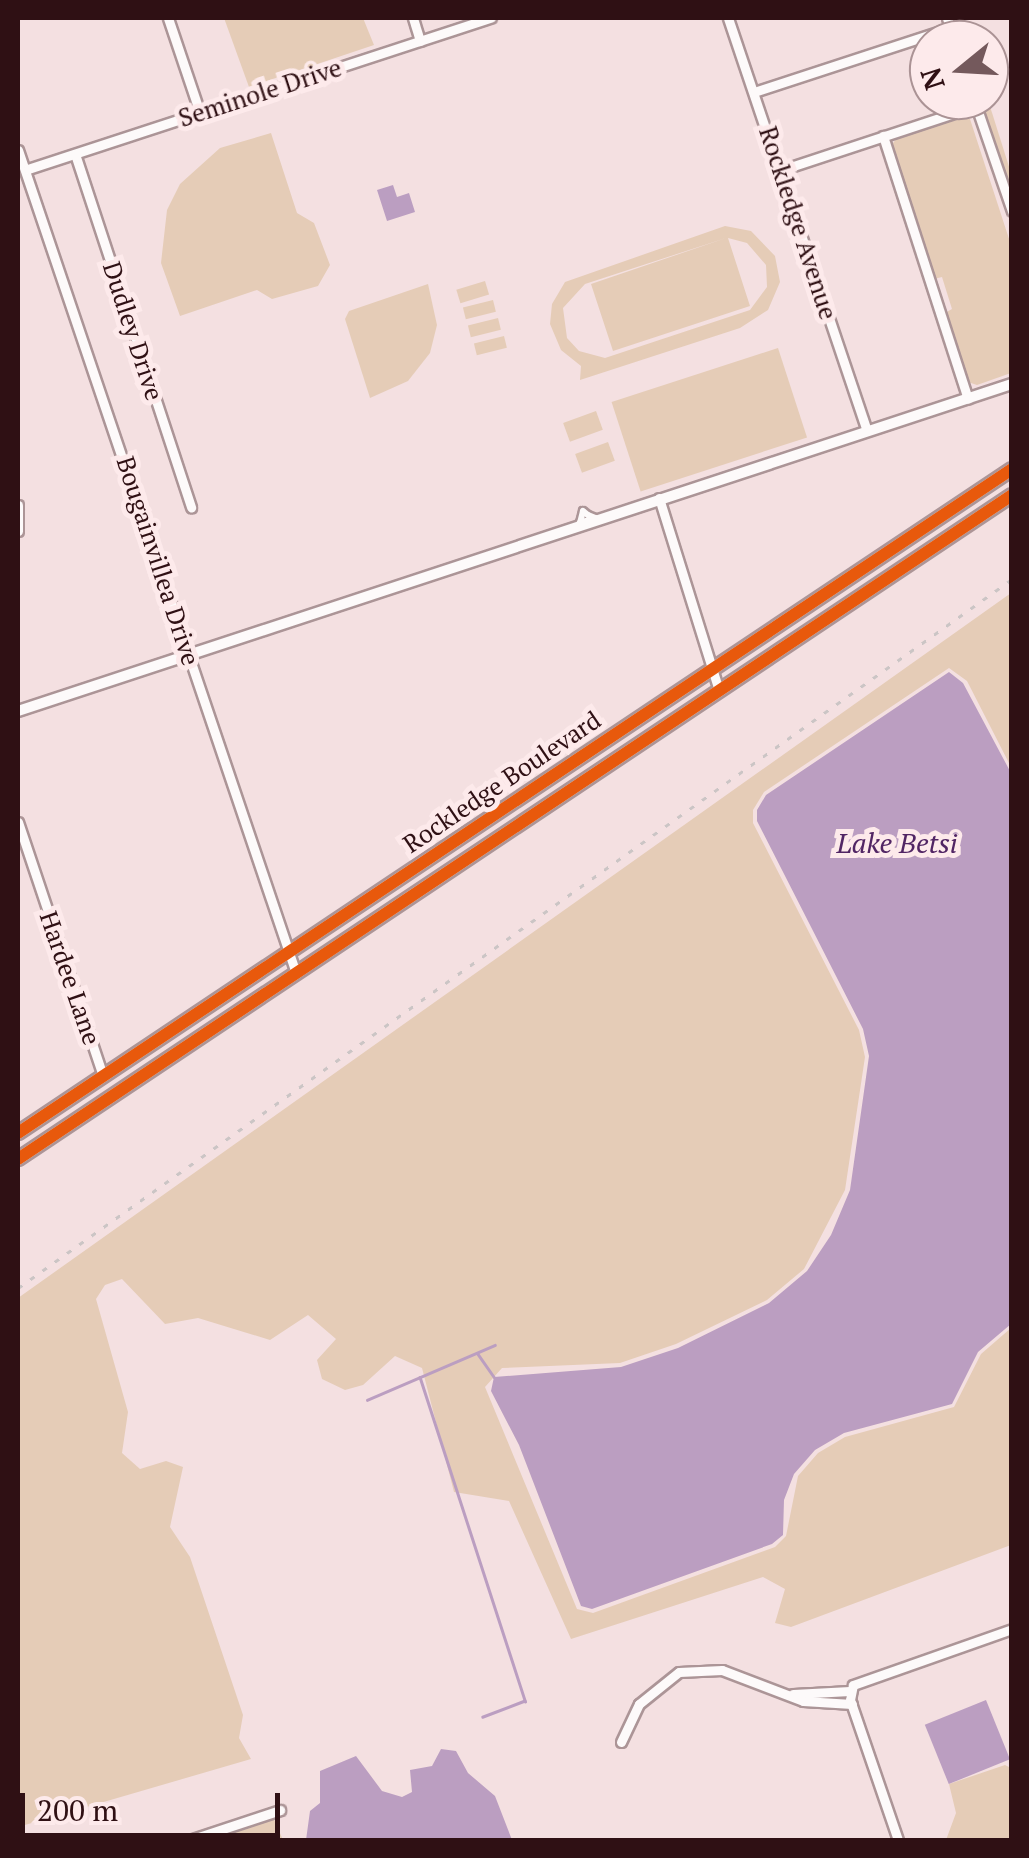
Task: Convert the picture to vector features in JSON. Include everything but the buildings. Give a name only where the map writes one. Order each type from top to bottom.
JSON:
[{"type":"main road","name":"Rockledge Boulevard","points":[[18,1133],[1012,469]]},
{"type":"main road","name":"Rockledge Boulevard","points":[[18,1159],[1012,496]]},
{"type":"main road","points":[[889,577],[906,540]]},
{"type":"main road","points":[[848,605],[871,563]]},
{"type":"main road","points":[[542,809],[556,773]]},
{"type":"main road","points":[[486,846],[504,808]]},
{"type":"main road","points":[[86,1114],[102,1076]]},
{"type":"street","points":[[168,18],[200,113]]},
{"type":"street","points":[[412,18],[420,41]]},
{"type":"street","name":"Seminole Drive","points":[[28,169],[491,18]]},
{"type":"street","name":"Rockledge Avenue","points":[[728,18],[868,430]]},
{"type":"street","points":[[754,92],[909,37]]},
{"type":"street","points":[[781,170],[927,120]]},
{"type":"street","points":[[981,120],[1012,211]]},
{"type":"street","points":[[882,136],[968,399]]},
{"type":"street","name":"Bougainvillea Drive","points":[[18,150],[28,169],[296,973]]},
{"type":"street","name":"Dudley Drive","points":[[75,154],[190,508]]},
{"type":"street","points":[[18,711],[1012,384]]},
{"type":"street","points":[[659,498],[719,691]]},
{"type":"street","points":[[18,505],[18,532]]},
{"type":"street","name":"Hardee Lane","points":[[18,822],[102,1076]]},
{"type":"street","points":[[898,1840],[850,1691],[859,1678],[1012,1628]]},
{"type":"street","points":[[621,1742],[638,1704],[679,1672],[722,1670],[816,1704],[852,1704]]},
{"type":"street","points":[[793,1694],[850,1691]]},
{"type":"street","points":[[189,1840],[280,1810]]},
{"type":"shaded area","points":[[224,18],[363,18],[374,45],[249,87]]},
{"type":"shaded area","points":[[956,120],[970,120],[1011,245],[1011,373],[977,385],[968,382],[945,313],[952,309],[942,277],[934,279],[890,147],[897,138]]},
{"type":"shaded area","points":[[986,120],[994,120],[1011,173],[1011,195]]},
{"type":"shaded area","points":[[271,133],[297,213],[314,223],[330,265],[318,286],[272,299],[257,290],[180,316],[161,263],[167,210],[180,184],[220,148]]},
{"type":"shaded area","points":[[725,226],[751,231],[775,256],[780,282],[768,310],[740,328],[580,380],[581,366],[561,350],[550,324],[552,304],[565,282]],"holes":[[[726,238],[591,284],[613,351],[750,306],[728,238],[747,243],[766,265],[767,287],[750,310],[605,358],[579,351],[567,338],[563,308],[585,284]]]},
{"type":"shaded area","points":[[485,281],[489,294],[460,303],[456,290]]},
{"type":"shaded area","points":[[428,284],[437,325],[430,353],[408,381],[370,398],[345,319],[349,311]]},
{"type":"shaded area","points":[[493,300],[496,312],[466,319],[463,307]]},
{"type":"shaded area","points":[[498,318],[501,330],[471,337],[468,325]]},
{"type":"shaded area","points":[[504,336],[507,348],[477,355],[474,343]]},
{"type":"shaded area","points":[[778,348],[807,437],[641,491],[612,402]]},
{"type":"shaded area","points":[[596,411],[603,430],[570,442],[563,423]]},
{"type":"shaded area","points":[[608,442],[615,461],[582,473],[575,454]]},
{"type":"shaded area","points":[[1011,593],[1011,767],[967,681],[949,668],[764,792],[753,810],[753,823],[859,1030],[865,1057],[845,1190],[804,1269],[767,1300],[676,1344],[620,1363],[502,1368],[485,1387],[577,1609],[593,1613],[775,1547],[786,1536],[798,1476],[818,1453],[845,1437],[954,1407],[981,1354],[1011,1328],[1011,1545],[791,1627],[775,1623],[785,1589],[763,1577],[571,1639],[509,1501],[454,1492],[422,1368],[395,1356],[363,1385],[345,1390],[322,1379],[317,1360],[336,1339],[308,1315],[270,1340],[198,1318],[165,1324],[122,1279],[105,1285],[96,1299],[128,1412],[122,1453],[140,1469],[166,1461],[183,1467],[170,1527],[190,1557],[243,1715],[239,1738],[251,1759],[18,1827],[18,1298]]},
{"type":"shaded area","points":[[1005,1765],[1011,1768],[1011,1840],[946,1840],[956,1813],[949,1784]]},
{"type":"shaded area","points":[[273,1817],[283,1840],[203,1840]]},
{"type":"water","points":[[393,185],[397,197],[409,193],[415,212],[387,221],[377,190]]},
{"type":"water","name":"Lake Betsi","points":[[949,672],[963,683],[1011,773],[1011,1324],[978,1352],[952,1404],[844,1433],[815,1450],[794,1474],[784,1500],[783,1535],[772,1544],[592,1609],[581,1606],[519,1445],[491,1391],[494,1377],[621,1367],[678,1348],[769,1303],[807,1271],[831,1235],[850,1190],[869,1056],[863,1029],[757,821],[757,810],[766,795]]},
{"type":"water","points":[[986,1700],[1010,1759],[949,1784],[925,1725]]},
{"type":"water","points":[[441,1749],[456,1751],[468,1773],[495,1796],[512,1840],[306,1840],[310,1811],[320,1803],[320,1771],[356,1756],[382,1791],[402,1797],[412,1792],[410,1770],[432,1766]]},
{"type":"waterway","points":[[367,1400],[495,1345]]},
{"type":"waterway","points":[[478,1354],[494,1377]]},
{"type":"waterway","points":[[420,1377],[525,1701],[483,1717]]},
{"type":"railway","points":[[18,1288],[1012,579]]},
{"type":"cycle path","points":[[18,1133],[1012,469]]},
{"type":"cycle path","points":[[18,1159],[1012,495]]}]
